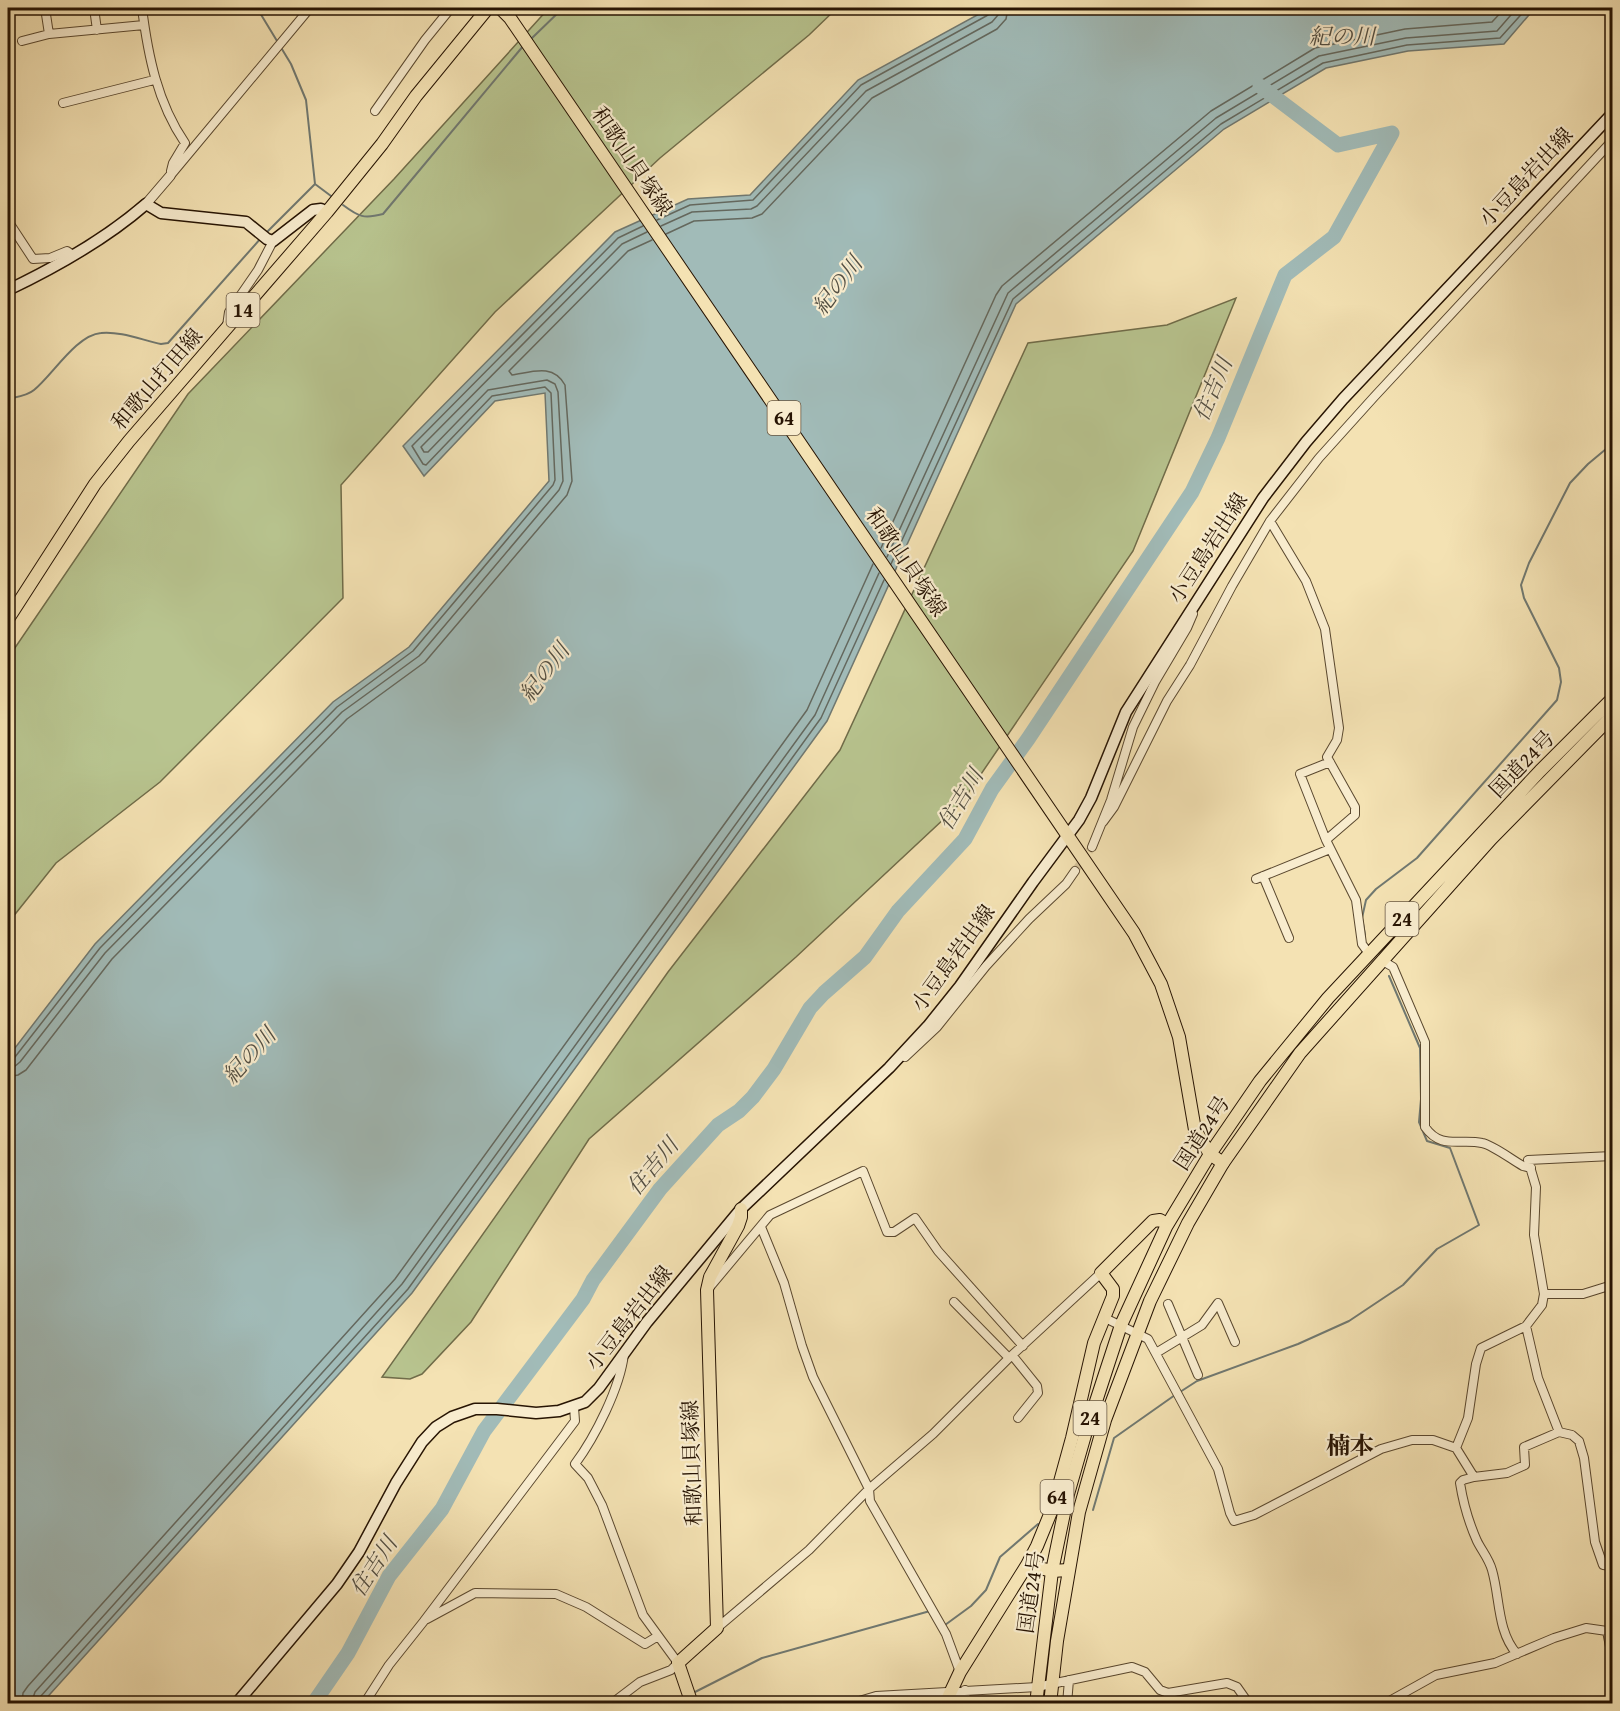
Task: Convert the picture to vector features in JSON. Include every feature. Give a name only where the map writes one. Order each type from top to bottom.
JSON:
[{"type":"main road","name":"和歌山打田線","points":[[8,620],[95,484],[129,441],[327,212],[382,144],[416,96],[488,8]]},
{"type":"main road","name":"和歌山貝塚線","points":[[500,8],[510,18],[1134,933],[1161,984],[1179,1037],[1195,1130],[1210,1154],[1223,1163]]},
{"type":"main road","name":"小豆島岩出線","points":[[236,1704],[337,1584],[358,1552],[396,1483],[422,1442],[436,1427],[452,1417],[475,1410],[559,1412],[585,1402],[599,1388],[647,1322],[741,1209],[889,1068],[928,1026],[960,986],[1068,835],[1091,798],[1126,712],[1263,498],[1336,407],[1612,114]]},
{"type":"main road","points":[[8,290],[73,255],[146,204],[161,213],[246,222],[270,240],[282,237],[313,210],[321,209],[327,212]]},
{"type":"main road","name":"国道24号","points":[[1036,1704],[1052,1571],[1068,1494],[1121,1325],[1167,1224],[1210,1154],[1260,1081],[1328,998],[1540,771],[1612,699]]},
{"type":"main road","name":"国道24号","points":[[1050,1704],[1078,1512],[1104,1420],[1150,1301],[1188,1223],[1223,1163],[1300,1053],[1499,831],[1612,716]]},
{"type":"main road","name":"和歌山貝塚線","points":[[717,1628],[707,1290],[710,1277],[738,1226],[741,1209]]},
{"type":"main road","points":[[1101,1273],[1153,1221],[1160,1220],[1167,1224]]},
{"type":"main road","name":"64","points":[[945,1704],[960,1672],[1027,1565],[1037,1546],[1060,1486],[1094,1343],[1111,1304],[1113,1290],[1101,1273]]},
{"type":"main road","points":[[1027,1565],[1052,1571],[1068,1570]]},
{"type":"main road","points":[[692,1704],[678,1663],[717,1628]]},
{"type":"street","points":[[45,8],[48,34]]},
{"type":"street","points":[[94,8],[97,30]]},
{"type":"street","points":[[142,8],[146,45],[154,80],[185,143],[173,163],[170,176]]},
{"type":"street","points":[[146,204],[310,8]]},
{"type":"street","points":[[375,111],[425,40],[451,8]]},
{"type":"street","points":[[22,41],[48,34],[144,25]]},
{"type":"street","points":[[63,103],[154,80]]},
{"type":"street","points":[[1103,822],[1114,807],[1167,701],[1190,665],[1270,521],[1335,440],[1612,141]]},
{"type":"street","points":[[8,221],[33,259],[50,258],[67,251],[73,255]]},
{"type":"street","points":[[226,330],[229,312],[258,270],[270,240]]},
{"type":"street","points":[[1270,521],[1306,581],[1325,629],[1340,728],[1327,757],[1355,807],[1355,815],[1326,840]]},
{"type":"street","points":[[1092,847],[1103,822],[1133,727],[1155,682],[1187,628],[1201,594]]},
{"type":"street","points":[[1330,762],[1300,774],[1326,840],[1356,900],[1362,944],[1369,955],[1393,967],[1425,1042],[1425,1127],[1429,1134],[1447,1142],[1483,1143],[1523,1166],[1531,1168]]},
{"type":"street","points":[[1289,938],[1260,878],[1330,849]]},
{"type":"street","points":[[889,1068],[903,1060],[937,1027],[986,966],[1029,919],[1066,884],[1075,871]]},
{"type":"street","points":[[1456,1448],[1468,1418],[1476,1364],[1481,1348],[1526,1326],[1542,1305],[1544,1294],[1534,1236],[1536,1187],[1528,1160],[1612,1156]]},
{"type":"street","points":[[707,1290],[770,1215],[863,1171],[887,1232],[894,1232],[915,1218],[938,1251],[1023,1346]]},
{"type":"street","points":[[761,1227],[784,1283],[813,1377],[869,1489],[870,1501],[946,1634],[960,1672]]},
{"type":"street","points":[[717,1628],[809,1550],[869,1489],[933,1434],[1010,1357],[1101,1273]]},
{"type":"street","points":[[1544,1294],[1583,1294],[1612,1285]]},
{"type":"street","points":[[954,1302],[1037,1386],[1038,1393],[1018,1418]]},
{"type":"street","points":[[1156,1353],[1202,1325],[1218,1303],[1235,1342]]},
{"type":"street","points":[[1168,1305],[1198,1375]]},
{"type":"street","points":[[1105,1318],[1148,1339],[1218,1469],[1234,1521],[1254,1515],[1382,1449],[1412,1440],[1433,1440],[1456,1448],[1474,1477]]},
{"type":"street","points":[[1526,1326],[1538,1378],[1559,1432]]},
{"type":"street","points":[[611,1704],[640,1682],[671,1670],[678,1663],[643,1615],[602,1505],[588,1478],[575,1464],[589,1445],[603,1414],[622,1368],[624,1353]]},
{"type":"street","points":[[364,1704],[389,1665],[574,1421],[574,1407]]},
{"type":"street","points":[[1517,1654],[1510,1647],[1500,1614],[1492,1570],[1474,1534],[1460,1483],[1463,1480],[1507,1473],[1525,1465],[1524,1448],[1559,1432],[1572,1435],[1579,1441],[1584,1458],[1595,1542],[1603,1565],[1612,1566]]},
{"type":"street","points":[[424,1621],[475,1593],[556,1594],[586,1607],[645,1644],[658,1636]]},
{"type":"street","points":[[1384,1704],[1436,1675],[1495,1663],[1554,1638],[1586,1628],[1610,1631],[1612,1656]]},
{"type":"street","points":[[849,1704],[876,1696],[1037,1687],[1132,1667],[1145,1672],[1160,1690],[1168,1693],[1227,1683],[1237,1687],[1250,1704]]},
{"type":"street","points":[[1067,1704],[1068,1680]]},
{"type":"street","points":[[965,1690],[966,1704]]},
{"type":"green space","points":[[549,8],[837,8],[809,35],[660,158],[495,312],[341,485],[343,598],[160,782],[56,863],[8,923],[8,658],[188,394],[394,179]]},
{"type":"green space","points":[[1236,298],[1133,551],[962,802],[796,957],[589,1139],[471,1322],[422,1374],[410,1379],[382,1377],[668,972],[840,750],[1028,343],[1167,325]]},
{"type":"water","name":"紀の川","points":[[990,8],[1535,8],[1504,44],[1408,51],[1326,68],[1224,129],[1016,304],[827,721],[412,1293],[42,1703],[8,1703],[8,1057],[95,944],[333,702],[409,647],[549,481],[545,393],[495,401],[424,476],[403,446],[615,232],[688,199],[750,195],[858,80]]},
{"type":"waterway","points":[[257,8],[291,64],[306,100],[315,184],[331,196]]},
{"type":"waterway","points":[[531,39],[563,8]]},
{"type":"waterway","points":[[343,205],[362,216],[383,214],[524,45]]},
{"type":"waterway","name":"住吉川","points":[[313,1704],[348,1653],[389,1576],[442,1509],[484,1431],[583,1299],[593,1280],[660,1189],[718,1125],[739,1111],[753,1097],[774,1069],[810,1008],[865,957],[898,911],[965,839],[992,789],[1028,739],[1192,492],[1218,438],[1285,275],[1334,237],[1392,133],[1338,145],[1260,86]]},
{"type":"waterway","points":[[265,234],[315,184]]},
{"type":"waterway","points":[[8,399],[34,390],[74,348],[92,335],[116,333],[161,344],[168,343],[261,238]]},
{"type":"waterway","points":[[1365,935],[1362,918],[1366,900],[1376,889],[1417,858],[1557,700],[1561,682],[1559,668],[1524,598],[1521,585],[1529,563],[1570,483],[1612,444]]},
{"type":"waterway","points":[[1180,1392],[1197,1381],[1298,1344],[1349,1321],[1403,1285],[1437,1249],[1479,1225],[1450,1148],[1427,1141],[1419,1122],[1420,1048],[1389,976]]},
{"type":"waterway","points":[[1093,1510],[1114,1438],[1175,1395]]},
{"type":"waterway","points":[[945,1625],[971,1606],[986,1590],[1000,1557],[1038,1524]]},
{"type":"waterway","points":[[695,1692],[762,1658],[930,1611]]},
{"type":"tunnel","points":[[1075,871],[1092,847]]},
{"type":"district","name":"楠本","points":[[1350,1446]]}]
